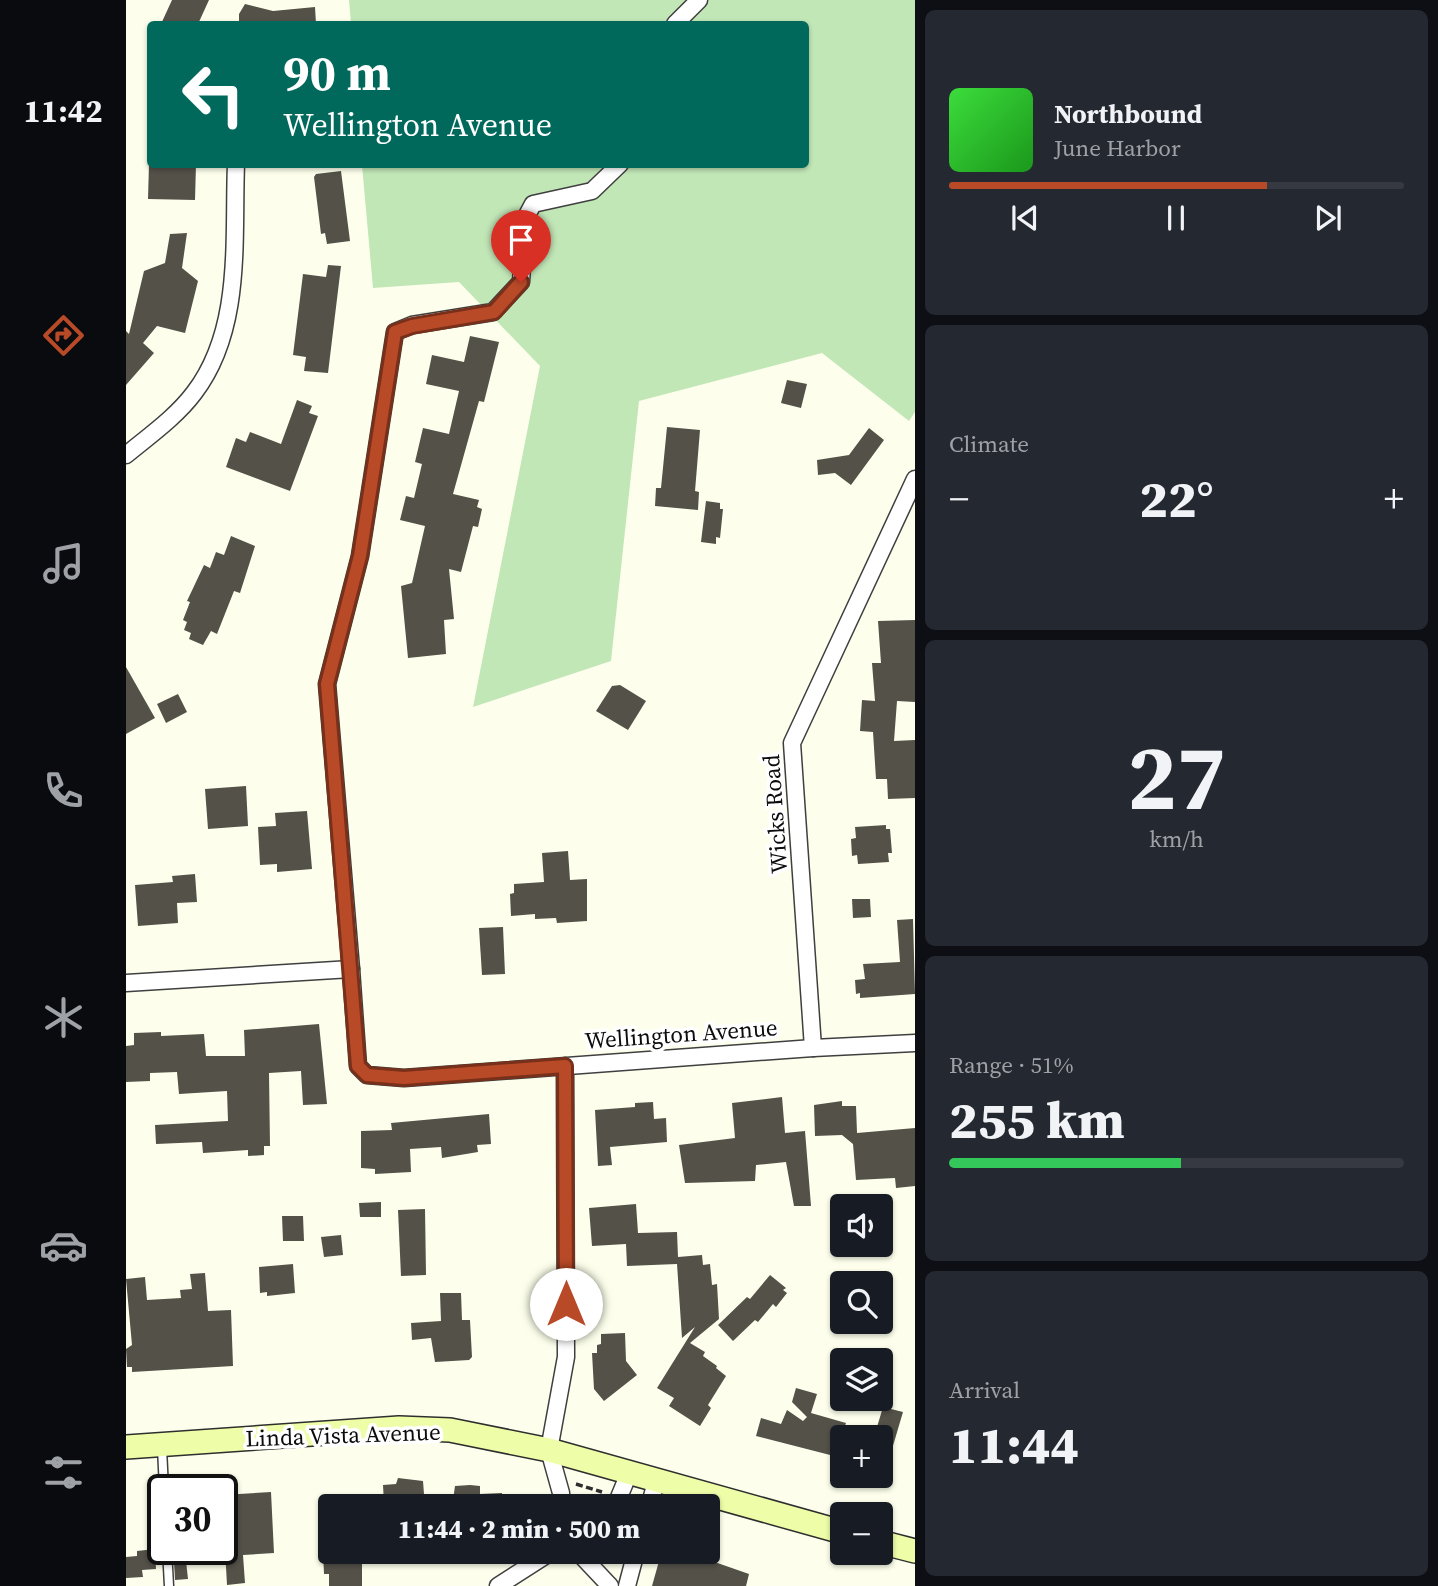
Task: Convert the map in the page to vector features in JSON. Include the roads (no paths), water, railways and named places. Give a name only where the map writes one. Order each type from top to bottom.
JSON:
[{"type":"main road","name":"Linda Vista Avenue","points":[[126,1447],[398,1428],[450,1430],[549,1450],[830,1529]]},
{"type":"main road","points":[[893,1545],[915,1551]]},
{"type":"street","points":[[678,21],[699,0]]},
{"type":"street","points":[[126,454],[194,394],[224,334],[230,305],[236,168]]},
{"type":"street","name":"Wellington Avenue","points":[[616,168],[592,191],[533,204],[525,219],[521,282],[494,312],[412,326],[395,332],[360,556],[327,684],[358,1066],[367,1075],[404,1078],[915,1043]]},
{"type":"street","name":"Wicks Road","points":[[813,1048],[792,743],[915,479]]},
{"type":"street","points":[[126,983],[351,969]]},
{"type":"street","points":[[561,1494],[549,1450],[566,1357],[565,1066]]},
{"type":"street","points":[[620,1494],[629,1473]]},
{"type":"street","points":[[653,1494],[656,1482]]},
{"type":"street","points":[[498,1586],[531,1564]]},
{"type":"street","points":[[589,1564],[610,1586]]},
{"type":"street","points":[[626,1586],[632,1564]]},
{"type":"lane","points":[[161,1445],[163,1474]]},
{"type":"lane","points":[[168,1565],[169,1586]]}]
